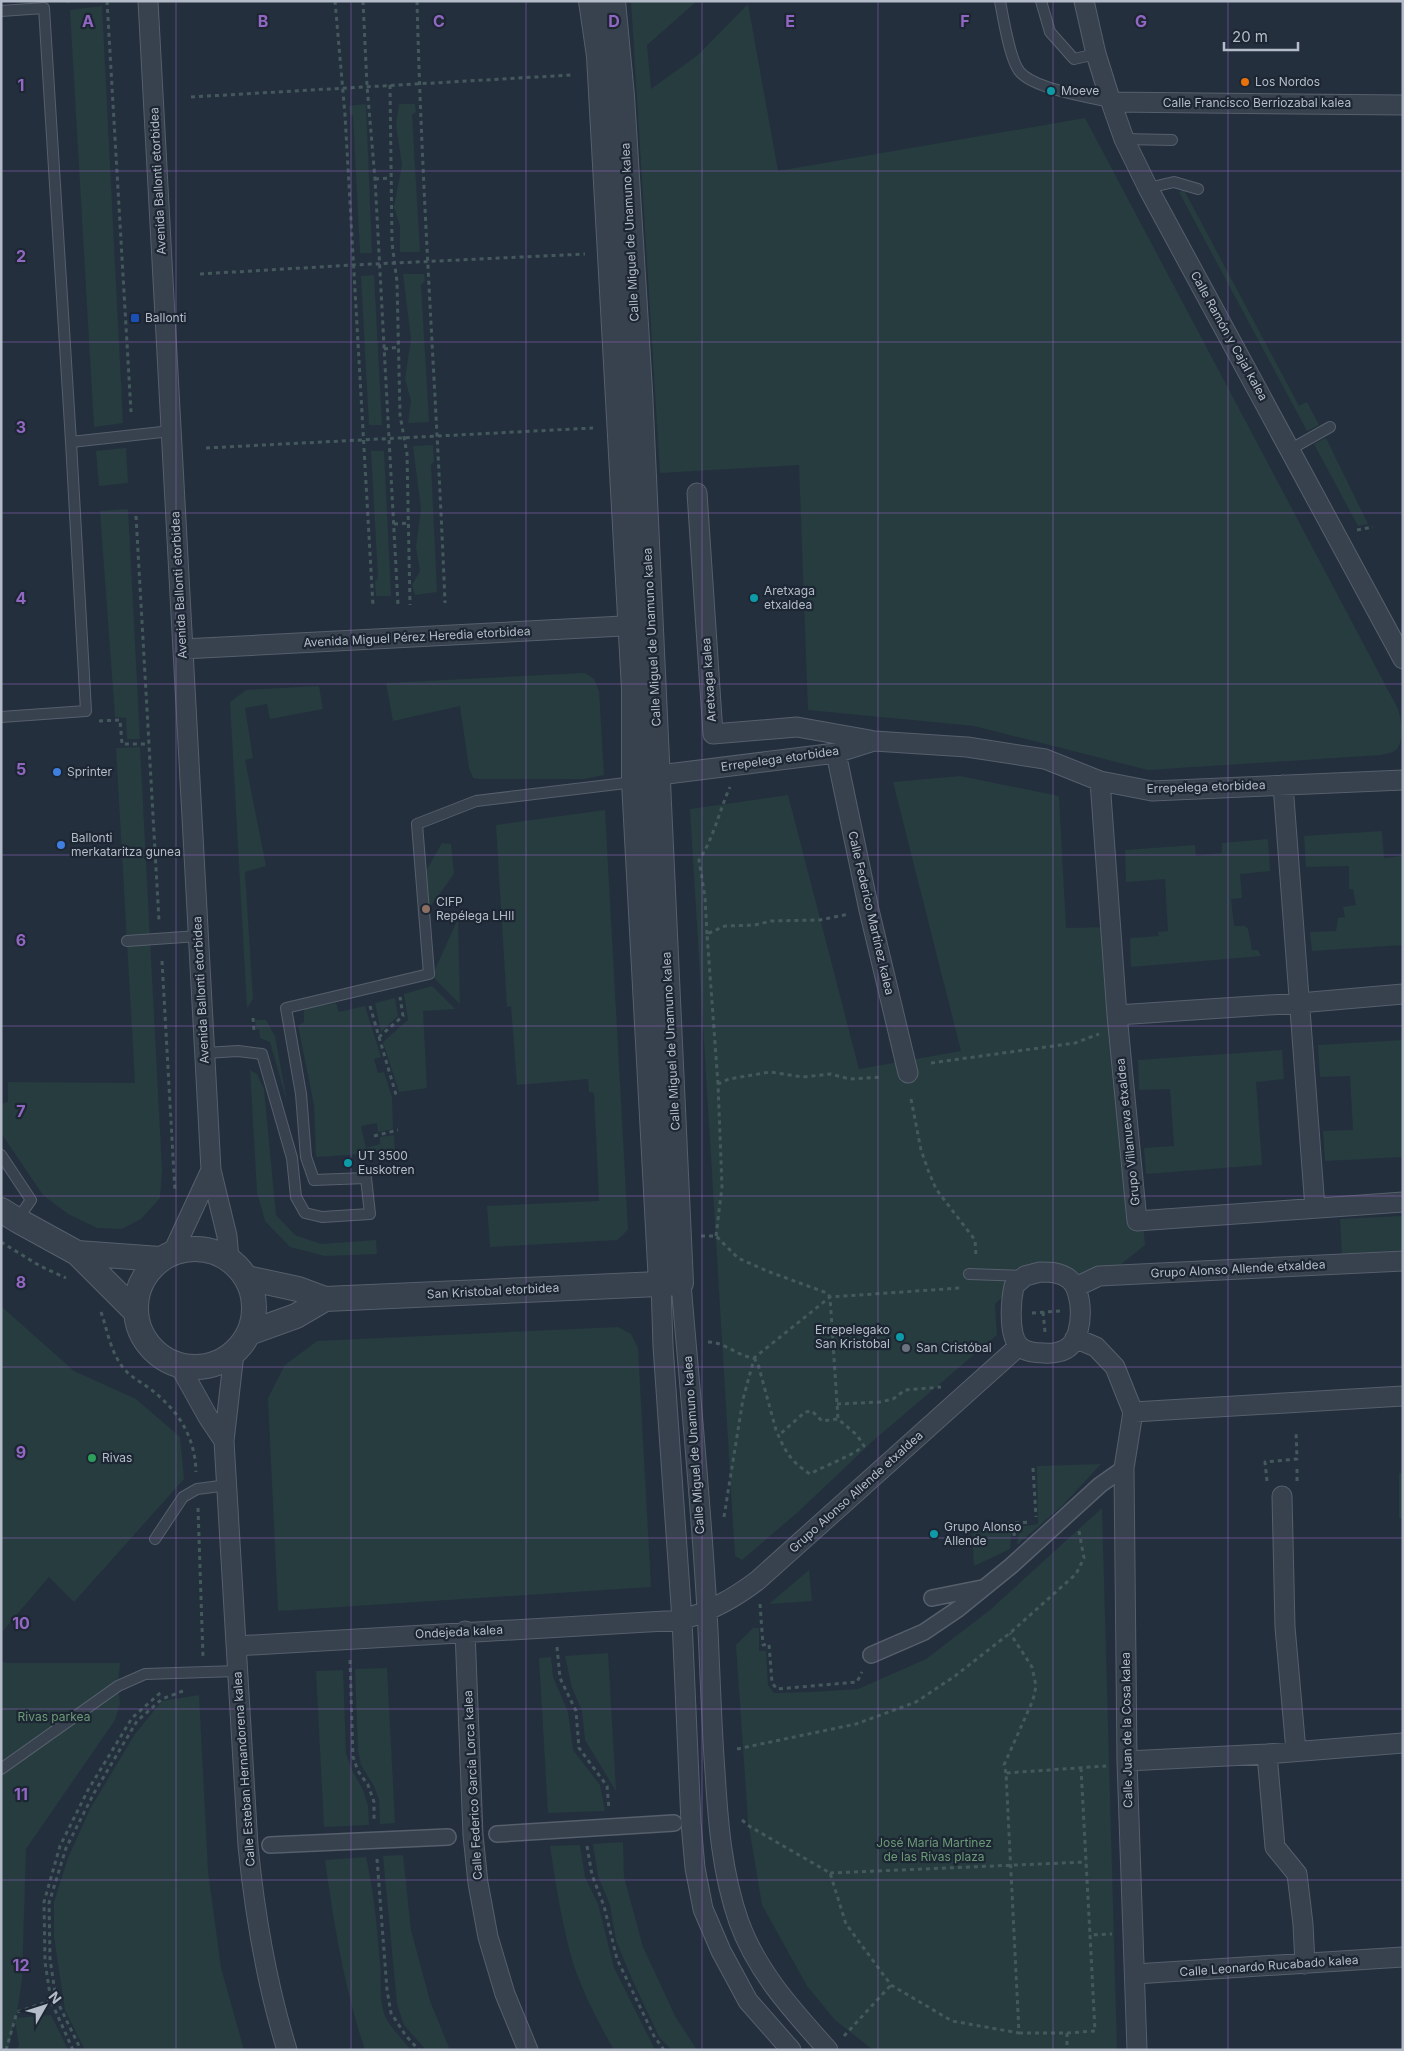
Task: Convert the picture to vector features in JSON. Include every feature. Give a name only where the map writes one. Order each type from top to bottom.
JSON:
[{"type":"street","name":"Avenida Ballonti etorbidea","points":[[148,1],[211,1170],[228,1236],[230,1259]]},
{"type":"street","name":"Calle Miguel de Unamuno kalea","points":[[591,1],[600,75],[641,625],[659,775],[671,1284],[663,1346],[682,1620],[691,1823],[695,1868],[703,1909],[721,1951],[748,2001],[791,2050]]},
{"type":"street","name":"Calle Miguel de Unamuno kalea","points":[[613,1],[622,96],[640,390],[641,625],[634,689],[634,782],[671,1284],[707,1612],[708,1671],[718,1821],[729,1892],[744,1932],[777,1992],[834,2044]]},
{"type":"street","name":"Calle Ramón y Cajal kalea","points":[[1084,1],[1096,54],[1110,102],[1124,139],[1148,188],[1403,659]]},
{"type":"street","name":"Calle Francisco Berriozabal kalea","points":[[1110,102],[1403,105]]},
{"type":"street","name":"Aretxaga kalea","points":[[696,493],[713,734],[797,727],[874,741]]},
{"type":"street","name":"Avenida Miguel Pérez Heredia etorbidea","points":[[183,649],[641,625]]},
{"type":"street","name":"Errepelega etorbidea","points":[[659,775],[836,753],[874,741],[967,747],[1044,759],[1100,781],[1152,791],[1403,780]]},
{"type":"street","name":"Calle Federico Martínez kalea","points":[[836,753],[869,910],[908,1073]]},
{"type":"street","name":"Grupo Villanueva etxaldea","points":[[1100,781],[1117,1021],[1137,1221],[1403,1202]]},
{"type":"street","points":[[1283,785],[1316,1208]]},
{"type":"street","points":[[1117,1021],[1403,994]]},
{"type":"street","name":"Avenida Ballonti etorbidea","points":[[166,1256],[211,1170]]},
{"type":"street","points":[[9,1215],[78,1253],[135,1311]]},
{"type":"street","points":[[78,1253],[166,1256],[192,1248],[212,1250],[230,1259],[247,1278],[254,1296],[254,1314],[249,1332],[243,1344],[234,1353],[217,1363],[198,1368],[179,1365],[162,1358],[148,1345],[139,1329],[135,1311],[136,1296],[140,1282],[166,1256]]},
{"type":"street","name":"Grupo Alonso Allende etxaldea","points":[[1076,1287],[1099,1276],[1403,1261]]},
{"type":"street","points":[[1040,1272],[1058,1273],[1069,1279],[1076,1287],[1080,1329],[1070,1346],[1060,1351],[1046,1354],[1031,1352],[1019,1346],[1013,1334],[1012,1297],[1014,1286],[1025,1276],[1040,1272]]},
{"type":"street","name":"San Kristobal etorbidea","points":[[247,1278],[298,1289],[325,1299],[671,1284]]},
{"type":"street","name":"San Kristobal etorbidea","points":[[249,1332],[296,1316],[325,1299]]},
{"type":"street","points":[[1075,1338],[1096,1347],[1115,1368],[1133,1412],[1403,1396]]},
{"type":"street","name":"Grupo Alonso Allende etxaldea","points":[[682,1620],[707,1612],[733,1599],[758,1580],[1019,1346]]},
{"type":"street","name":"Calle Esteban Hernandorena kalea","points":[[234,1353],[224,1440],[237,1671],[254,1910],[266,1973],[287,2050]]},
{"type":"street","points":[[179,1365],[208,1417],[224,1440]]},
{"type":"street","name":"Calle Juan de la Cosa kalea","points":[[1133,1412],[1124,1468],[1121,1763],[1135,1974],[1137,2050]]},
{"type":"street","points":[[870,1655],[924,1632],[986,1588],[1100,1485],[1124,1468]]},
{"type":"street","points":[[1282,1496],[1285,1627],[1296,1751]]},
{"type":"street","points":[[932,1598],[986,1588]]},
{"type":"street","name":"Ondejeda kalea","points":[[236,1646],[682,1620]]},
{"type":"street","name":"Calle Federico García Lorca kalea","points":[[465,1632],[473,1835],[478,1883],[488,1937],[502,1985],[528,2050]]},
{"type":"street","points":[[1121,1763],[1403,1743]]},
{"type":"street","points":[[1267,1754],[1275,1847],[1297,1874],[1303,1924],[1305,1964]]},
{"type":"street","points":[[496,1834],[674,1824]]},
{"type":"street","points":[[270,1845],[448,1837]]},
{"type":"street","name":"Calle Leonardo Rucabado kalea","points":[[1135,1974],[1403,1957]]},
{"type":"lane","points":[[1000,1],[1010,48],[1020,72],[1045,87],[1110,102]]},
{"type":"lane","points":[[1041,1],[1050,32],[1074,59],[1096,54]]},
{"type":"lane","points":[[1,11],[44,8],[86,712],[1,717]]},
{"type":"lane","points":[[1124,139],[1172,140]]},
{"type":"lane","points":[[1148,188],[1174,182],[1198,189]]},
{"type":"lane","points":[[1291,449],[1330,427]]},
{"type":"lane","points":[[71,442],[171,431]]},
{"type":"lane","points":[[205,1053],[238,1051],[262,1054],[292,1158],[296,1197],[305,1213],[322,1217],[370,1214],[366,1178],[314,1180],[306,1158],[301,1094],[286,1008],[429,974],[417,824],[476,801],[634,782]]},
{"type":"lane","points":[[127,941],[198,936]]},
{"type":"lane","points":[[1,1155],[31,1200],[9,1215]]},
{"type":"lane","points":[[292,1158],[306,1158]]},
{"type":"lane","points":[[969,1274],[1025,1276]]},
{"type":"lane","points":[[155,1539],[183,1497],[197,1489],[228,1485]]},
{"type":"lane","points":[[1,1769],[130,1679],[146,1674],[237,1671]]},
{"type":"path","points":[[66,1],[71,1]]},
{"type":"path","points":[[107,1],[131,412]]},
{"type":"path","points":[[335,1],[353,265],[372,606]]},
{"type":"path","points":[[363,1],[380,264],[398,605]]},
{"type":"path","points":[[417,1],[419,84],[445,603]]},
{"type":"path","points":[[190,97],[571,75]]},
{"type":"path","points":[[390,85],[392,243],[398,282],[400,415],[407,454],[410,605]]},
{"type":"path","points":[[375,179],[391,178]]},
{"type":"path","points":[[200,274],[585,254]]},
{"type":"path","points":[[384,348],[399,347]]},
{"type":"path","points":[[206,448],[404,436],[593,428]]},
{"type":"path","points":[[136,516],[159,921]]},
{"type":"path","points":[[394,524],[408,523]]},
{"type":"path","points":[[1356,530],[1373,528]]},
{"type":"path","points":[[111,720],[120,720],[122,744],[149,744]]},
{"type":"path","points":[[716,1236],[722,1187],[718,1084],[705,897],[699,860],[709,845],[719,812],[732,782]]},
{"type":"path","points":[[707,934],[725,926],[755,925],[771,921],[820,920],[852,913]]},
{"type":"path","points":[[162,962],[175,1192]]},
{"type":"path","points":[[379,1037],[403,1016],[399,991]]},
{"type":"path","points":[[367,998],[396,1098]]},
{"type":"path","points":[[253,1018],[254,1031]]},
{"type":"path","points":[[931,1063],[1075,1043],[1117,1021]]},
{"type":"path","points":[[718,1084],[728,1078],[770,1072],[803,1077],[830,1074],[850,1079],[881,1077]]},
{"type":"path","points":[[911,1099],[928,1170],[936,1189],[975,1240],[976,1262]]},
{"type":"path","points":[[374,1136],[398,1130]]},
{"type":"path","points":[[699,1236],[716,1236],[738,1258],[766,1271],[827,1293],[830,1296],[838,1419],[857,1435],[864,1446],[852,1455],[836,1460],[810,1474],[787,1455],[778,1436],[758,1364],[754,1358],[739,1354],[717,1342],[708,1342]]},
{"type":"path","points":[[1,1242],[40,1266],[74,1282]]},
{"type":"path","points":[[724,1518],[743,1399],[754,1358],[830,1296],[964,1288]]},
{"type":"path","points":[[98,1305],[114,1354],[127,1372],[171,1406],[183,1422],[196,1460],[204,1672]]},
{"type":"path","points":[[1024,1314],[1067,1311]]},
{"type":"path","points":[[1044,1312],[1046,1340]]},
{"type":"path","points":[[837,1404],[893,1400],[905,1390],[941,1387]]},
{"type":"path","points":[[778,1436],[805,1412],[812,1411],[822,1421],[838,1419]]},
{"type":"path","points":[[1296,1431],[1297,1459],[1265,1462],[1267,1482],[1282,1496],[1297,1487],[1298,1469]]},
{"type":"path","points":[[968,1526],[1036,1521],[1033,1468]]},
{"type":"path","points":[[736,1749],[856,1724],[916,1702],[955,1676],[1010,1633],[1076,1574],[1084,1558],[1075,1508]]},
{"type":"path","points":[[1011,1566],[1015,1523]]},
{"type":"path","points":[[760,1599],[763,1645],[769,1644],[772,1683],[777,1689],[857,1682],[870,1655]]},
{"type":"path","points":[[1010,1633],[1032,1667],[1036,1686],[1033,1700],[1004,1765],[1006,1773],[1019,2033]]},
{"type":"path","points":[[557,1647],[560,1678],[576,1711],[579,1748],[607,1786],[611,1827]]},
{"type":"path","points":[[350,1659],[353,1756],[358,1771],[368,1785],[374,1802],[387,1990],[391,2013],[406,2036],[419,2050]]},
{"type":"path","points":[[80,2050],[56,1999],[50,1959],[49,1903],[66,1848],[94,1793],[137,1722],[162,1699],[184,1691]]},
{"type":"path","points":[[73,2050],[51,2001],[45,1962],[44,1902],[60,1846],[88,1790],[132,1718],[159,1694],[166,1692]]},
{"type":"path","points":[[1006,1773],[1081,1768],[1121,1763]]},
{"type":"path","points":[[830,1874],[846,1924],[891,1985],[952,2021],[1019,2033],[1095,2032],[1081,1768]]},
{"type":"path","points":[[742,1820],[830,1874],[1086,1862]]},
{"type":"path","points":[[584,1829],[592,1875],[604,1906],[617,1959],[654,2036],[664,2050]]},
{"type":"path","points":[[1090,1935],[1118,1934]]},
{"type":"path","points":[[834,2044],[891,1985]]},
{"type":"path","points":[[6,2050],[17,2012],[56,1999]]},
{"type":"path","points":[[1067,2033],[1067,2050]]},
{"type":"green space","points":[[631,1],[697,1],[647,45],[651,89],[698,55],[748,4],[778,171],[1085,118],[1398,709],[1402,731],[1399,746],[1396,750],[1381,755],[1148,770],[974,726],[808,710],[799,465],[660,473]]},
{"type":"green space","points":[[102,6],[123,423],[94,427],[70,10]]},
{"type":"green space","points":[[366,104],[372,253],[360,253],[353,115],[350,115],[349,106]]},
{"type":"green space","points":[[399,104],[415,104],[416,112],[412,115],[420,252],[400,252],[400,226],[394,207],[402,165],[396,125]]},
{"type":"green space","points":[[1184,190],[1299,406],[1307,402],[1319,425],[1307,431],[1179,192]]},
{"type":"green space","points":[[403,274],[424,274],[425,281],[421,285],[429,422],[408,423],[411,401],[405,379],[411,339]]},
{"type":"green space","points":[[374,275],[382,425],[369,425],[361,276]]},
{"type":"green space","points":[[1326,438],[1368,524],[1358,526],[1314,444]]},
{"type":"green space","points":[[433,445],[434,462],[431,464],[437,592],[415,595],[412,585],[420,571],[416,547],[421,509],[413,446]]},
{"type":"green space","points":[[126,448],[128,483],[99,486],[96,451]]},
{"type":"green space","points":[[371,451],[384,451],[391,596],[376,596],[375,582],[378,578]]},
{"type":"green space","points":[[128,509],[140,739],[127,739],[126,718],[115,717],[100,511]]},
{"type":"green space","points":[[585,673],[594,679],[599,691],[604,775],[584,779],[473,778],[469,768],[460,706],[393,721],[386,683]]},
{"type":"green space","points":[[319,686],[323,709],[270,719],[267,704],[245,708],[253,758],[245,760],[266,866],[245,872],[253,999],[247,1008],[230,702],[246,690]]},
{"type":"green space","points":[[140,747],[162,1169],[160,1198],[141,1219],[122,1229],[97,1228],[68,1214],[43,1195],[1,1133],[1,1104],[8,1102],[8,1082],[135,1083],[116,748]]},
{"type":"green space","points":[[960,776],[1059,796],[1066,928],[1114,927],[1145,1245],[1079,1298],[1058,1273],[1014,1286],[995,1304],[997,1335],[874,1440],[798,1512],[742,1560],[735,1556],[690,809],[788,795],[859,1069],[961,1051],[893,782]]},
{"type":"green space","points":[[605,810],[628,1230],[617,1240],[490,1247],[487,1206],[599,1201],[594,1093],[589,1092],[588,1079],[517,1085],[511,1006],[507,1007],[496,825]]},
{"type":"green space","points":[[1382,831],[1384,858],[1403,856],[1403,945],[1312,951],[1310,932],[1336,931],[1338,918],[1345,917],[1343,907],[1356,905],[1353,889],[1349,889],[1349,866],[1306,867],[1304,836]]},
{"type":"green space","points":[[1268,839],[1270,871],[1240,874],[1242,898],[1231,899],[1234,926],[1245,926],[1248,929],[1252,950],[1258,950],[1261,956],[1131,967],[1130,938],[1159,936],[1158,932],[1168,931],[1165,879],[1126,882],[1125,850],[1195,845],[1196,856],[1222,853],[1222,843]]},
{"type":"green space","points":[[442,843],[451,844],[454,874],[429,908],[425,873]]},
{"type":"green space","points":[[458,919],[460,1004],[432,976]]},
{"type":"green space","points":[[432,986],[455,1009],[423,1011],[427,1088],[399,1092],[383,1042],[408,1020],[404,994]]},
{"type":"green space","points":[[395,998],[398,1016],[381,1032],[375,1003]]},
{"type":"green space","points":[[336,1003],[339,1012],[365,1006],[381,1057],[374,1059],[378,1073],[384,1072],[392,1097],[393,1129],[378,1132],[377,1123],[361,1126],[366,1148],[380,1144],[380,1137],[394,1135],[395,1150],[393,1152],[316,1157],[314,1105],[298,1026],[304,1022],[304,1009]]},
{"type":"green space","points":[[255,1020],[266,1020],[275,1036],[287,1102],[270,1042],[260,1038]]},
{"type":"green space","points":[[1403,1040],[1403,1157],[1325,1161],[1323,1131],[1353,1130],[1350,1076],[1320,1077],[1318,1045]]},
{"type":"green space","points":[[1282,1050],[1284,1079],[1256,1082],[1262,1165],[1146,1174],[1144,1148],[1174,1146],[1170,1089],[1139,1090],[1138,1060]]},
{"type":"green space","points":[[250,1070],[257,1074],[264,1089],[276,1215],[295,1235],[321,1244],[376,1240],[377,1254],[325,1256],[290,1247],[265,1221],[257,1192]]},
{"type":"green space","points":[[1403,1216],[1403,1250],[1342,1254],[1340,1219]]},
{"type":"green space","name":"Rivas","points":[[1,1306],[74,1371],[136,1399],[180,1437],[184,1479],[74,1602],[49,1577],[1,1633]]},
{"type":"green space","points":[[618,1327],[631,1334],[638,1348],[651,1587],[278,1611],[268,1398],[285,1365],[317,1341]]},
{"type":"green space","points":[[1101,1464],[1062,1506],[1017,1545],[1020,1527],[1038,1524],[1037,1466]]},
{"type":"green space","points":[[1399,1473],[1403,1473],[1403,1518],[1399,1518]]},
{"type":"green space","name":"José María Martinez de las Rivas plaza","points":[[1102,1508],[1117,2050],[873,2050],[835,2020],[807,1986],[762,1905],[748,1821],[736,1645],[753,1628],[759,1628],[759,1651],[766,1651],[768,1685],[774,1693],[858,1689],[926,1659],[990,1610]]},
{"type":"green space","points":[[1012,1526],[1010,1549],[974,1566],[972,1528]]},
{"type":"green space","points":[[809,1570],[812,1601],[769,1604]]},
{"type":"green space","points":[[608,1653],[616,1791],[585,1740],[582,1711],[572,1688],[565,1656]]},
{"type":"green space","points":[[551,1657],[553,1677],[568,1712],[573,1750],[600,1785],[605,1811],[548,1813],[539,1658]]},
{"type":"green space","name":"Rivas parkea","points":[[1,1660],[5,1663],[120,1663],[118,1686],[120,1704],[115,1720],[26,1849],[22,1980],[16,2018],[51,2015],[68,2050],[17,2050],[19,2045],[15,2020],[8,2050],[1,2050]]},
{"type":"green space","points":[[387,1668],[395,1823],[380,1824],[379,1800],[374,1786],[361,1765],[358,1750],[355,1669]]},
{"type":"green space","points":[[343,1670],[346,1754],[363,1790],[368,1806],[369,1825],[324,1827],[316,1671]]},
{"type":"green space","points":[[199,1695],[208,1871],[221,1968],[244,2050],[85,2050],[65,2010],[54,1937],[54,1902],[68,1858],[90,1809],[135,1734],[162,1701]]},
{"type":"green space","points":[[623,1842],[624,1877],[643,1947],[675,2016],[697,2050],[672,2050],[659,2037],[616,1941],[610,1905],[598,1876],[593,1844]]},
{"type":"green space","points":[[580,1845],[585,1877],[598,1904],[614,1968],[655,2050],[614,2050],[591,2007],[577,1974],[562,1920],[550,1846]]},
{"type":"green space","points":[[403,1855],[411,1930],[430,2001],[450,2050],[426,2050],[404,2025],[397,2004],[383,1856]]},
{"type":"green space","points":[[366,1857],[376,1923],[382,2007],[387,2020],[411,2050],[365,2050],[345,1980],[325,1860]]},
{"type":"place","name":"Los Nordos","points":[[1245,82]]},
{"type":"place","name":"Moeve","points":[[1051,91]]},
{"type":"place","name":"Ballonti","points":[[135,318]]},
{"type":"place","name":"Aretxaga etxaldea","points":[[754,598]]},
{"type":"place","name":"Sprinter","points":[[57,772]]},
{"type":"place","name":"Ballonti merkataritza gunea","points":[[61,845]]},
{"type":"place","name":"CIFP Repélega LHII","points":[[426,909]]},
{"type":"place","name":"UT 3500 Euskotren","points":[[348,1163]]},
{"type":"place","name":"Errepelegako San Kristobal","points":[[900,1337]]},
{"type":"place","name":"San Cristóbal","points":[[906,1348]]},
{"type":"place","name":"Rivas","points":[[92,1458]]},
{"type":"place","name":"Grupo Alonso Allende","points":[[934,1534]]}]
